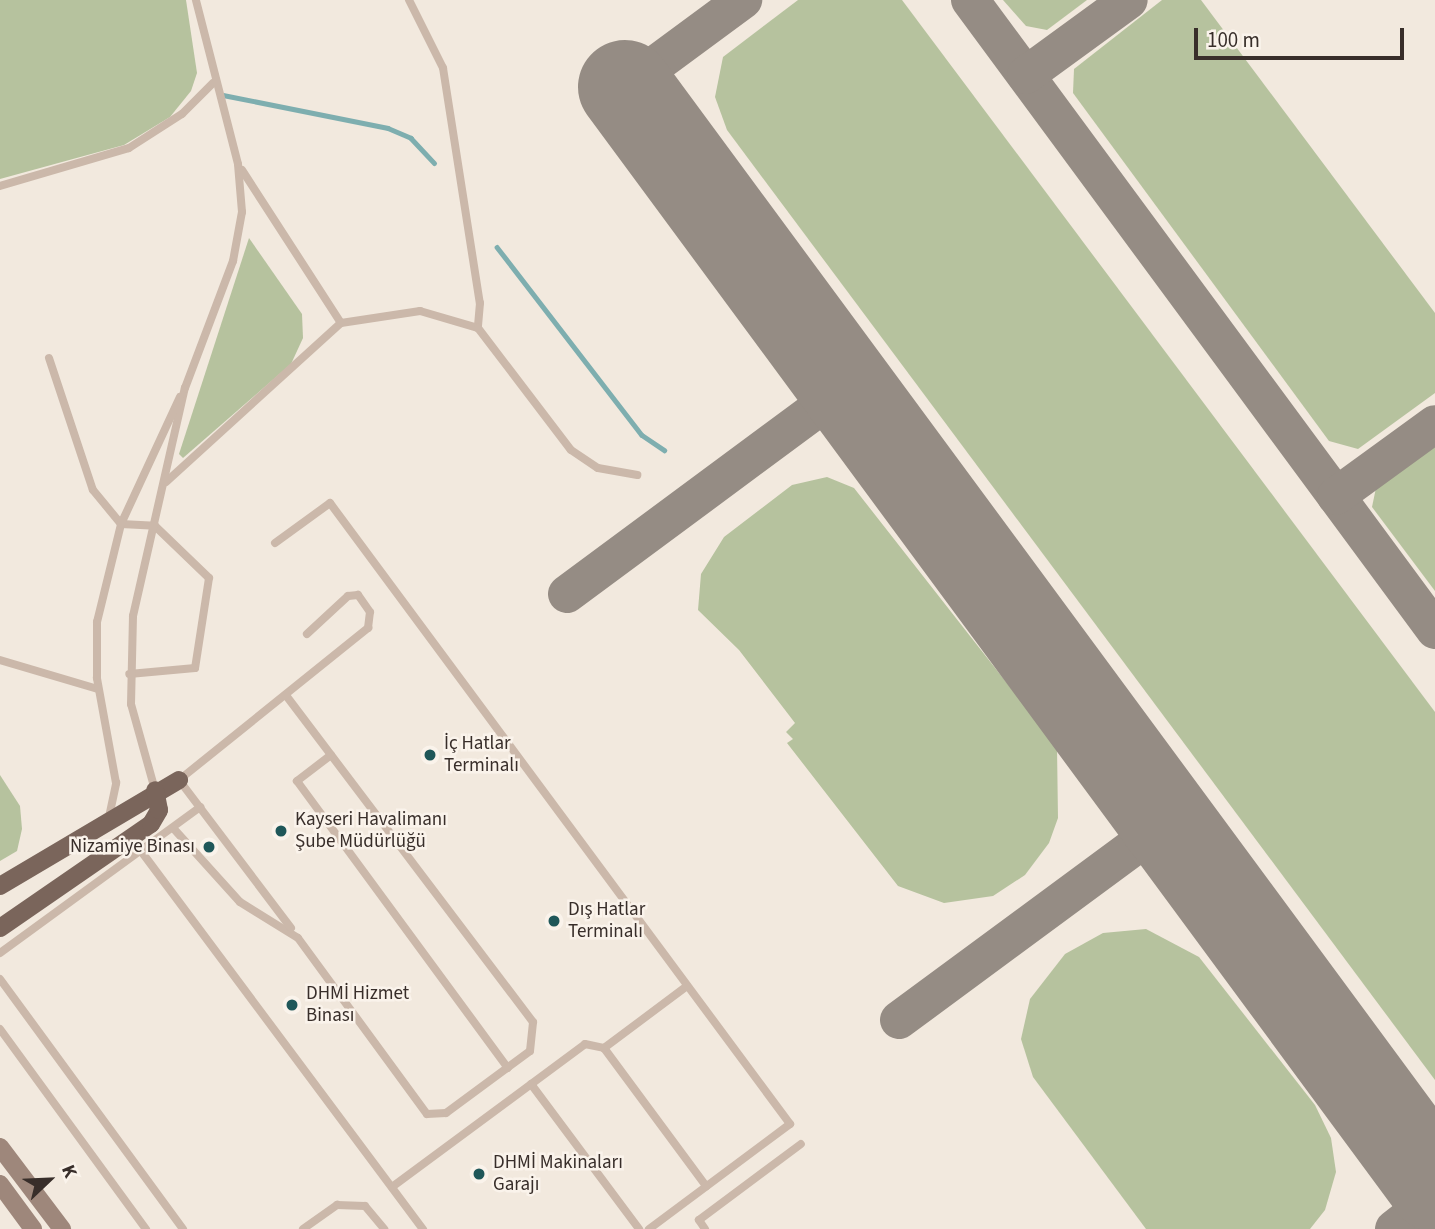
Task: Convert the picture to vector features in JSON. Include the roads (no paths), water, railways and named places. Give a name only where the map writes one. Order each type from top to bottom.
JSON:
[{"type":"main road","points":[[0,886],[109,817],[155,790],[179,780]]},
{"type":"main road","points":[[0,928],[151,824],[159,810],[155,790]]},
{"type":"main road","points":[[0,1147],[62,1229]]},
{"type":"main road","points":[[0,1184],[33,1229]]},
{"type":"lane","points":[[196,0],[214,83],[238,164],[341,323]]},
{"type":"lane","points":[[409,0],[443,68],[480,303],[478,328]]},
{"type":"lane","points":[[0,186],[138,143],[214,83]]},
{"type":"lane","points":[[109,817],[116,783],[98,690],[97,622],[121,524],[185,388],[237,244],[238,164]]},
{"type":"lane","points":[[166,482],[341,323],[420,311],[478,328],[571,450],[598,468],[637,475]]},
{"type":"lane","points":[[49,358],[93,490],[121,524],[155,526],[209,578],[195,668],[129,674]]},
{"type":"lane","points":[[155,790],[135,726],[129,674],[133,616],[166,482],[185,388]]},
{"type":"lane","points":[[275,543],[330,503],[790,1124],[649,1229]]},
{"type":"lane","points":[[286,695],[533,1022],[533,1046],[508,1068],[446,1113],[427,1114],[179,780],[368,628],[370,612],[358,596],[348,596],[307,635]]},
{"type":"lane","points":[[0,660],[98,690]]},
{"type":"lane","points":[[331,755],[298,780],[508,1068]]},
{"type":"lane","points":[[0,953],[174,829],[200,807]]},
{"type":"lane","points":[[174,829],[240,902],[298,938]]},
{"type":"lane","points":[[141,851],[423,1229]]},
{"type":"lane","points":[[0,979],[183,1229]]},
{"type":"lane","points":[[604,1048],[687,986]]},
{"type":"lane","points":[[0,1029],[146,1229]]},
{"type":"lane","points":[[392,1187],[586,1044],[604,1048],[706,1186]]},
{"type":"lane","points":[[531,1084],[639,1229]]},
{"type":"lane","points":[[705,1229],[699,1220],[801,1144]]},
{"type":"lane","points":[[303,1229],[337,1205],[365,1206],[384,1229]]},
{"type":"waterway","points":[[223,95],[388,128],[411,138],[434,163]]},
{"type":"waterway","points":[[497,247],[642,435],[664,450]]},
{"type":"place","name":"İç Hatlar Terminalı","points":[[430,755]]},
{"type":"place","name":"Kayseri Havalimanı Şube Müdürlüğü","points":[[281,831]]},
{"type":"place","name":"Nizamiye Binası","points":[[209,847]]},
{"type":"place","name":"Dış Hatlar Terminalı","points":[[554,921]]},
{"type":"place","name":"DHMİ Hizmet Binası","points":[[292,1005]]},
{"type":"place","name":"DHMİ Makinaları Garajı","points":[[479,1174]]}]
